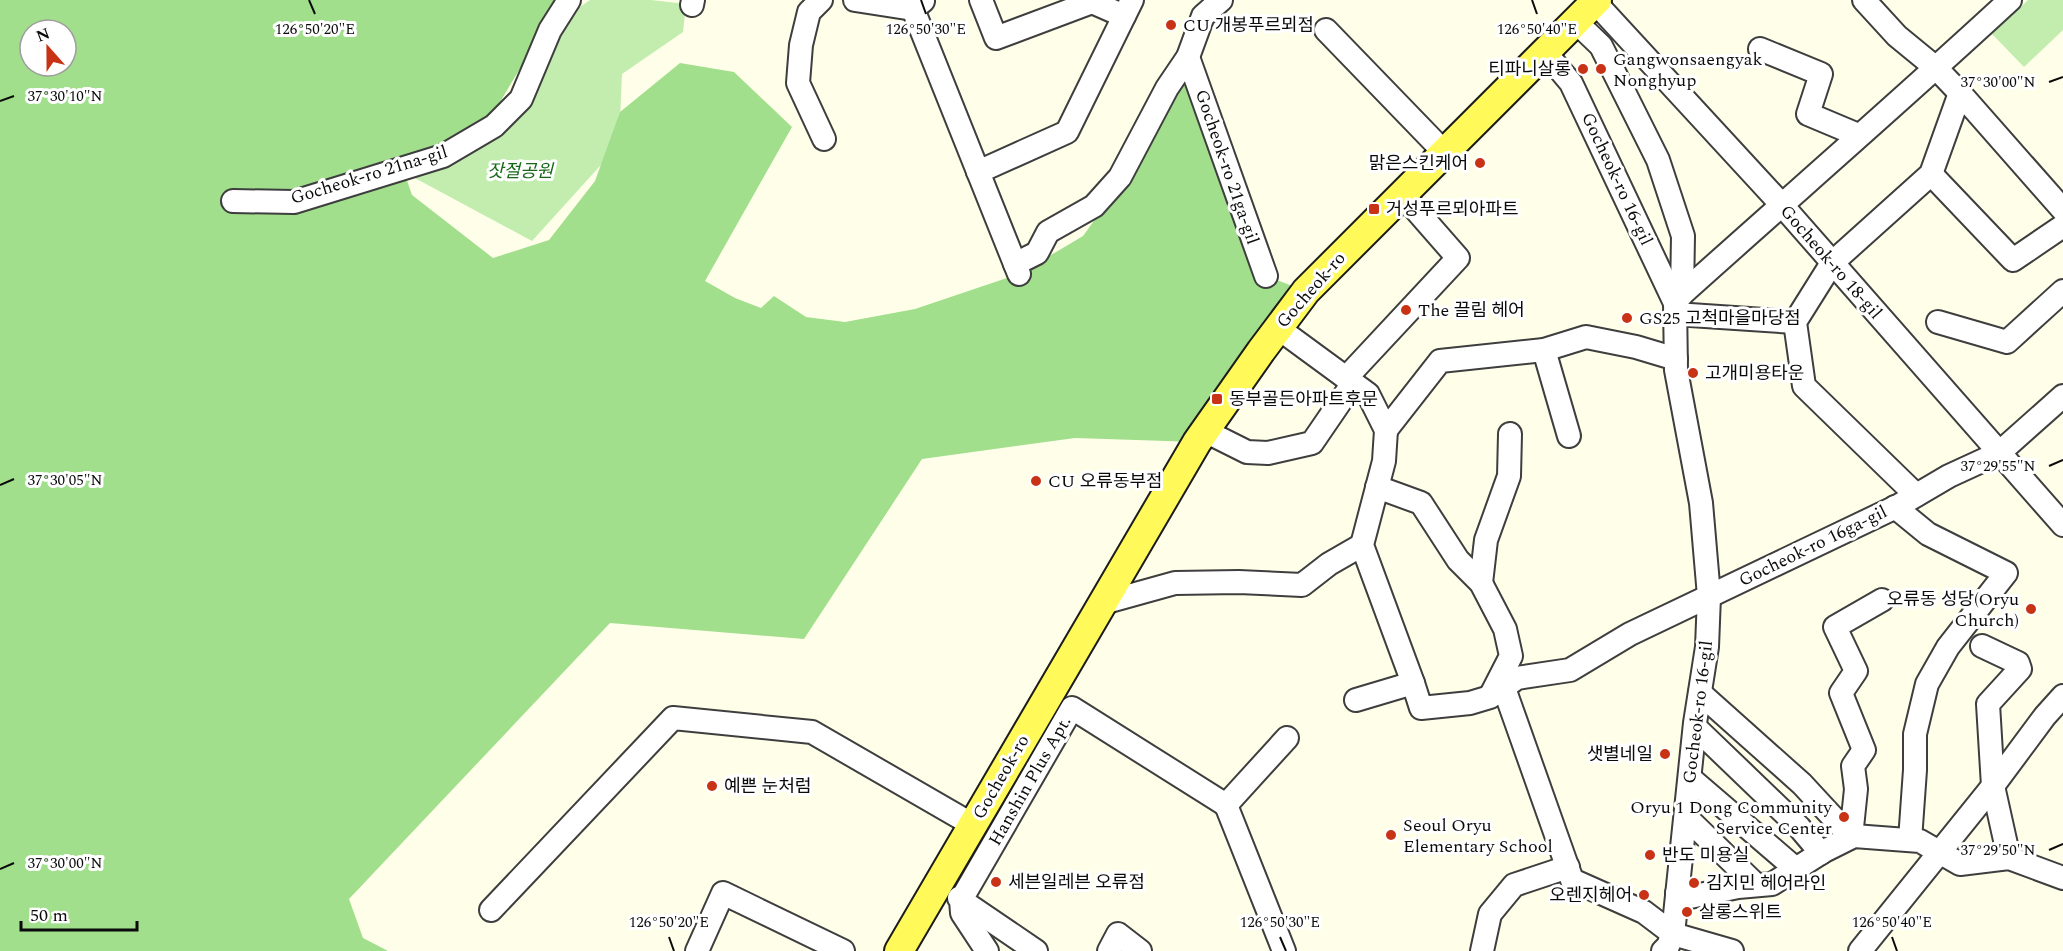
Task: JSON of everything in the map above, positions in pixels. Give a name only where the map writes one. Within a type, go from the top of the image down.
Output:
[{"type":"main road","name":"Gocheok-ro","points":[[899,951],[1205,431],[1278,328],[1306,291],[1590,6]]},
{"type":"street","name":"Gocheok-ro 21na-gil","points":[[233,201],[294,202],[443,156],[494,126],[521,99],[550,30],[569,0]]},
{"type":"street","points":[[821,0],[809,12],[801,45],[798,83],[824,139]]},
{"type":"street","points":[[855,0],[918,5]]},
{"type":"street","points":[[978,172],[1067,132],[1128,8],[1092,2],[996,38],[981,0]]},
{"type":"street","name":"Gocheok-ro 21ga-gil","points":[[918,5],[978,172],[1017,269],[1037,253],[1048,232],[1094,206],[1120,177],[1167,88],[1188,57],[1199,8],[1221,0]]},
{"type":"street","points":[[1864,0],[1897,36],[1936,68],[1960,93],[2063,210]]},
{"type":"street","points":[[1678,303],[1781,204],[2010,0]]},
{"type":"street","points":[[1590,6],[1601,46],[1658,160],[1683,237],[1678,303]]},
{"type":"street","name":"Gocheok-ro 18-gil","points":[[1590,6],[1781,204],[2063,525]]},
{"type":"street","points":[[1326,30],[1444,152]]},
{"type":"street","points":[[1760,49],[1821,74],[1808,114],[1858,135]]},
{"type":"street","name":"Gocheok-ro 16-gil","points":[[1545,52],[1571,83],[1678,303],[1676,370],[1701,503],[1709,596],[1707,647],[1695,727],[1669,946]]},
{"type":"street","name":"Gocheok-ro 21ga-gil","points":[[1188,57],[1266,276]]},
{"type":"street","points":[[1916,495],[1804,386],[1795,322],[1832,262],[1931,174],[1960,93]]},
{"type":"street","points":[[1931,174],[2013,260],[2063,226]]},
{"type":"street","points":[[1205,431],[1247,452],[1268,453],[1312,443],[1350,381],[1458,258],[1402,194]]},
{"type":"street","points":[[1938,322],[2007,342],[2063,291]]},
{"type":"street","points":[[1678,303],[1795,322]]},
{"type":"street","points":[[1278,328],[1368,394],[1386,430],[1384,461],[1362,545],[1421,708],[1470,703],[1497,692],[1517,678],[1569,670],[1630,634],[1709,596]]},
{"type":"street","points":[[1386,430],[1440,361],[1544,350],[1586,337],[1636,347],[1676,359]]},
{"type":"street","points":[[1544,350],[1569,436]]},
{"type":"street","name":"Gocheok-ro 16ga-gil","points":[[1709,596],[1895,507],[1949,476],[1999,453],[2063,396]]},
{"type":"street","points":[[1481,583],[1486,540],[1509,476],[1510,434]]},
{"type":"street","points":[[1377,487],[1421,503],[1458,560],[1481,583],[1504,629],[1511,656],[1497,692],[1572,880],[1644,912],[1669,946],[1732,951]]},
{"type":"street","points":[[1895,507],[1928,534],[2006,573],[1948,647],[1927,684],[1915,734],[1910,840]]},
{"type":"street","points":[[1102,603],[1175,583],[1239,582],[1302,585],[1329,564],[1362,545]]},
{"type":"street","points":[[1851,837],[1856,789],[1853,766],[1864,750],[1841,693],[1856,670],[1835,627],[1882,600]]},
{"type":"street","points":[[1982,646],[2018,663],[2020,669],[1988,704],[1993,786],[2009,858]]},
{"type":"street","points":[[1356,700],[1413,683]]},
{"type":"street","points":[[1700,693],[1802,784],[1851,837]]},
{"type":"street","points":[[1860,951],[2063,696]]},
{"type":"street","name":"Hanshin Plus Apt.","points":[[961,900],[1072,708],[1226,805]]},
{"type":"street","points":[[491,910],[673,718],[812,732],[973,825]]},
{"type":"street","points":[[1695,727],[1799,827],[1821,853]]},
{"type":"street","points":[[1284,951],[1226,805],[1287,738]]},
{"type":"street","points":[[1690,778],[1796,869]]},
{"type":"street","points":[[1686,817],[1756,885]]},
{"type":"street","points":[[1677,893],[1690,897],[1772,884],[1821,853],[1854,836],[1920,841],[1960,864],[2009,858],[2063,878]]},
{"type":"street","points":[[1482,951],[1490,914],[1514,885],[1568,867]]},
{"type":"street","points":[[936,885],[1036,951]]},
{"type":"street","points":[[697,951],[723,893],[843,951]]},
{"type":"street","points":[[961,900],[962,913],[987,951]]},
{"type":"street","points":[[1109,951],[1118,934],[1140,951]]},
{"type":"green space","points":[[0,0],[558,0],[555,10],[491,117],[403,169],[412,195],[493,258],[549,240],[595,181],[620,112],[680,63],[734,72],[792,127],[705,281],[735,298],[761,308],[774,296],[806,317],[845,322],[915,309],[1019,274],[1083,236],[1137,161],[1188,57],[1266,276],[1306,291],[1197,442],[1075,438],[922,459],[804,639],[610,623],[349,899],[363,938],[388,951],[0,951]]},
{"type":"green space","name":"잣절공원","points":[[590,0],[651,0],[686,4],[683,32],[622,74],[619,145],[532,241],[400,170],[538,85],[554,25]]},
{"type":"green space","points":[[2028,0],[2063,0],[2063,30],[2024,67],[1992,34]]},
{"type":"place","name":"CU 개봉푸르뫼점","points":[[1171,25]]},
{"type":"place","name":"티파니살롱","points":[[1583,69]]},
{"type":"place","name":"Gangwonsaengyak Nonghyup","points":[[1601,69]]},
{"type":"place","name":"맑은스킨케어","points":[[1480,163]]},
{"type":"place","name":"거성푸르뫼아파트","points":[[1374,209]]},
{"type":"place","name":"The 끌림 헤어","points":[[1406,310]]},
{"type":"place","name":"GS25 고척마을마당점","points":[[1627,318]]},
{"type":"place","name":"고개미용타운","points":[[1693,373]]},
{"type":"place","name":"동부골든아파트후문","points":[[1217,399]]},
{"type":"place","name":"CU 오류동부점","points":[[1036,481]]},
{"type":"place","name":"오류동 성당(Oryu Church)","points":[[2031,609]]},
{"type":"place","name":"샛별네일","points":[[1665,754]]},
{"type":"place","name":"예쁜 눈처럼","points":[[712,786]]},
{"type":"place","name":"Oryu 1 Dong Community Service Center","points":[[1844,817]]},
{"type":"place","name":"Seoul Oryu Elementary School","points":[[1391,835]]},
{"type":"place","name":"반도 미용실","points":[[1650,855]]},
{"type":"place","name":"세븐일레븐 오류점","points":[[996,882]]},
{"type":"place","name":"김지민 헤어라인","points":[[1694,883]]},
{"type":"place","name":"오렌지헤어","points":[[1644,895]]},
{"type":"place","name":"살롱스위트","points":[[1687,912]]}]
